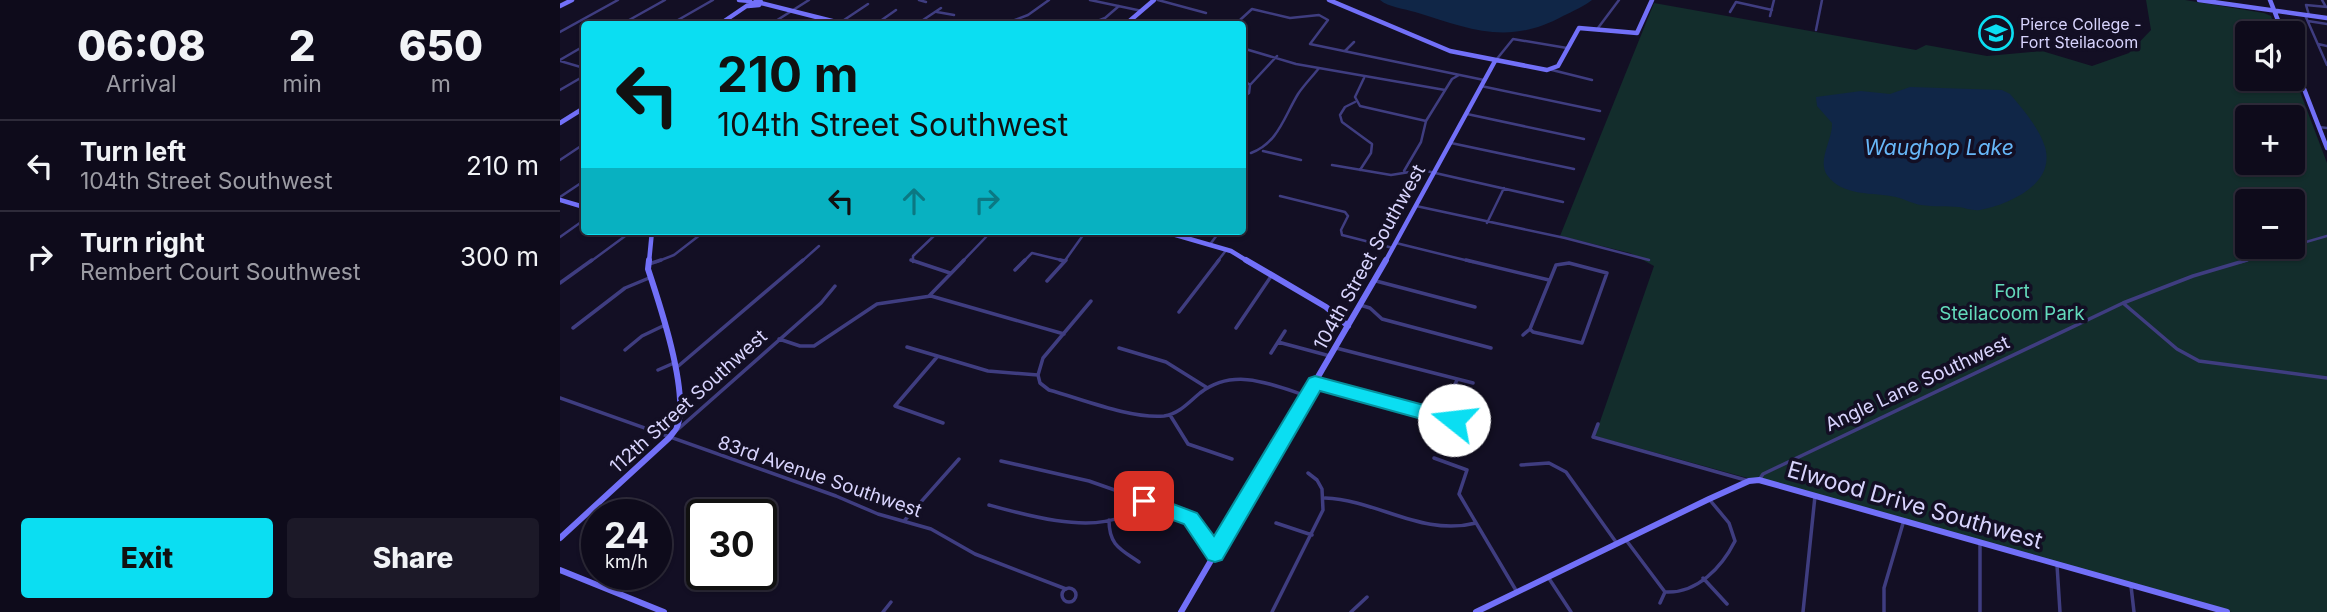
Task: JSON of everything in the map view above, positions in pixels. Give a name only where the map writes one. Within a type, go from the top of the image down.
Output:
[{"type":"street","points":[[560,6],[572,0]]},
{"type":"street","points":[[560,32],[618,0]]},
{"type":"street","points":[[627,21],[665,0]]},
{"type":"street","points":[[676,21],[713,0]]},
{"type":"street","points":[[740,0],[829,21]]},
{"type":"street","points":[[776,21],[809,0]]},
{"type":"street","points":[[919,0],[926,2]]},
{"type":"street","points":[[1012,21],[1028,15],[1049,0]]},
{"type":"street","points":[[1090,0],[1142,11]]},
{"type":"street","points":[[1130,21],[1156,0],[1206,13]]},
{"type":"street","points":[[1328,0],[1450,51],[1552,69],[1592,80]]},
{"type":"street","points":[[1598,28],[1619,0]]},
{"type":"street","points":[[1552,69],[1558,66],[1579,28],[1636,33],[1652,0]]},
{"type":"street","points":[[1770,16],[1774,0]]},
{"type":"street","points":[[1816,30],[1822,0]]},
{"type":"street","points":[[2200,0],[2327,18]]},
{"type":"street","points":[[2270,0],[2278,21]]},
{"type":"street","points":[[2322,0],[2326,7]]},
{"type":"street","points":[[1730,12],[1735,2],[1772,10]]},
{"type":"street","points":[[727,21],[756,3]]},
{"type":"street","points":[[845,21],[868,4]]},
{"type":"street","points":[[2326,7],[2306,5],[2308,21],[2327,65]]},
{"type":"street","points":[[1098,21],[1119,6]]},
{"type":"street","points":[[922,21],[941,8]]},
{"type":"street","points":[[880,21],[897,10]]},
{"type":"street","points":[[1240,20],[1250,10],[1300,18],[1311,14],[1328,19],[1309,43],[1484,80]]},
{"type":"street","points":[[937,12],[954,15]]},
{"type":"street","points":[[2308,21],[2327,24]]},
{"type":"street","points":[[1495,61],[1511,39],[1567,48]]},
{"type":"street","points":[[1345,51],[1354,42]]},
{"type":"street","points":[[2318,44],[2327,46]]},
{"type":"street","points":[[560,61],[581,48]]},
{"type":"street","points":[[1246,49],[1319,68],[1445,90]]},
{"type":"street","points":[[1246,96],[1250,85],[1277,57]]},
{"type":"street","points":[[560,61],[581,67]]},
{"type":"street","name":"104th Street Southwest","points":[[1181,612],[1395,245],[1495,61]]},
{"type":"street","points":[[1262,150],[1288,118],[1298,96],[1319,68]]},
{"type":"street","points":[[1403,173],[1421,142],[1426,121],[1445,90],[1459,75]]},
{"type":"street","points":[[1356,102],[1356,95],[1364,77]]},
{"type":"street","points":[[560,90],[581,78]]},
{"type":"street","points":[[1246,82],[1250,85]]},
{"type":"street","points":[[1481,86],[1600,111]]},
{"type":"street","points":[[2305,91],[2327,148]]},
{"type":"street","points":[[1356,102],[1366,108],[1426,121]]},
{"type":"street","points":[[1356,102],[1345,107],[1340,115],[1342,122],[1372,144],[1371,153],[1360,170]]},
{"type":"street","points":[[560,124],[581,111]]},
{"type":"street","points":[[1466,114],[1584,139]]},
{"type":"street","points":[[2319,127],[2327,128]]},
{"type":"street","points":[[1451,143],[1574,169]]},
{"type":"street","points":[[560,160],[581,146]]},
{"type":"street","points":[[1251,153],[1262,150],[1301,160]]},
{"type":"street","points":[[1332,165],[1389,175],[1418,170],[1563,202]]},
{"type":"street","points":[[560,199],[581,183]]},
{"type":"street","points":[[1487,223],[1504,188]]},
{"type":"street","points":[[1280,196],[1345,212],[1348,216],[1341,230],[1342,235],[1549,280]]},
{"type":"street","points":[[560,199],[581,206]]},
{"type":"street","points":[[1416,206],[1565,238],[1649,260]]},
{"type":"street","points":[[560,237],[581,222]]},
{"type":"street","points":[[560,284],[627,235]]},
{"type":"street","points":[[652,235],[650,278],[666,325],[680,414],[675,432]]},
{"type":"street","points":[[649,264],[674,255],[700,235]]},
{"type":"street","points":[[935,235],[911,260],[950,273]]},
{"type":"street","points":[[1047,281],[1083,235]]},
{"type":"street","points":[[1178,235],[1227,249],[1326,307],[1348,326]]},
{"type":"street","points":[[1211,243],[1217,235]]},
{"type":"street","name":"Angle Lane Southwest","points":[[2305,242],[2327,236]]},
{"type":"street","points":[[929,296],[986,237]]},
{"type":"street","points":[[658,370],[673,365],[819,246]]},
{"type":"street","points":[[1179,312],[1227,249]]},
{"type":"street","points":[[1015,270],[1033,253],[1065,261]]},
{"type":"street","name":"Angle Lane Southwest","points":[[1759,480],[1763,474],[2123,303],[2193,276],[2248,259]]},
{"type":"street","points":[[1523,335],[1530,329],[1554,267],[1562,262],[1606,272],[1608,275],[1582,343],[1532,332],[1530,329]]},
{"type":"street","points":[[1236,328],[1272,275]]},
{"type":"street","points":[[573,328],[625,288],[650,278]]},
{"type":"street","points":[[1374,281],[1475,307]]},
{"type":"street","name":"112th Street Southwest","points":[[560,538],[821,303],[835,286]]},
{"type":"street","points":[[779,339],[800,346],[814,346],[875,305],[929,296],[1064,334]]},
{"type":"street","points":[[1091,301],[1041,362],[1038,375],[1046,388],[1150,416],[1170,415],[1206,387],[1234,376],[1308,396]]},
{"type":"street","points":[[2123,303],[2178,349],[2199,361],[2327,378]]},
{"type":"street","points":[[1360,305],[1382,319],[1491,348]]},
{"type":"street","points":[[625,350],[642,337],[666,325]]},
{"type":"street","points":[[1271,353],[1285,331]]},
{"type":"street","points":[[1278,342],[1331,356]]},
{"type":"street","points":[[907,347],[988,371],[1038,375]]},
{"type":"street","points":[[1119,348],[1163,361],[1206,387]]},
{"type":"street","points":[[1336,348],[1473,383]]},
{"type":"street","points":[[938,356],[895,404],[897,408],[943,423]]},
{"type":"street","points":[[1440,416],[1457,380]]},
{"type":"street","points":[[1315,383],[1454,420]]},
{"type":"street","name":"83rd Avenue Southwest","points":[[560,398],[931,529],[986,559],[1066,589]]},
{"type":"street","points":[[1170,415],[1188,444],[1232,459]]},
{"type":"street","name":"Elwood Drive Southwest","points":[[1598,424],[1593,437],[1749,481],[1759,480],[1815,495],[2227,612]]},
{"type":"street","points":[[904,521],[927,499],[959,458]]},
{"type":"street","points":[[1434,458],[1466,469],[1459,494],[1517,592]]},
{"type":"street","points":[[1001,461],[1089,481],[1191,519],[1215,553]]},
{"type":"street","points":[[1521,465],[1549,463],[1566,472],[1618,544]]},
{"type":"street","points":[[1272,612],[1322,516],[1325,498],[1317,479],[1308,473]]},
{"type":"street","points":[[1480,611],[1749,481]]},
{"type":"street","points":[[1803,612],[1815,495]]},
{"type":"street","points":[[1325,498],[1345,499],[1397,516],[1453,529],[1476,523]]},
{"type":"street","points":[[1626,540],[1665,592],[1671,593],[1703,578],[1717,569],[1735,541],[1729,523],[1709,499]]},
{"type":"street","points":[[989,505],[1042,518],[1109,520],[1123,516],[1144,501]]},
{"type":"street","points":[[1109,520],[1108,537],[1139,562]]},
{"type":"street","points":[[1884,612],[1883,594],[1888,570],[1901,542],[1904,520]]},
{"type":"street","points":[[1276,523],[1312,535]]},
{"type":"street","points":[[1980,542],[1980,612]]},
{"type":"street","points":[[2056,563],[2060,612]]},
{"type":"street","points":[[560,570],[581,578]]},
{"type":"street","points":[[1548,577],[1571,612]]},
{"type":"street","points":[[1703,578],[1727,604]]},
{"type":"street","points":[[2131,584],[2134,612]]},
{"type":"street","points":[[612,590],[664,612]]},
{"type":"street","points":[[1660,603],[1665,592]]},
{"type":"street","points":[[1351,612],[1367,597]]},
{"type":"street","points":[[883,612],[891,601]]},
{"type":"green space","name":"Fort Steilacoom Park","points":[[2146,0],[2185,0],[2271,16],[2273,21],[2235,21],[2235,91],[2300,91],[2327,163],[2327,612],[2232,612],[1595,436],[1654,266],[1630,253],[1560,236],[1654,3],[1916,50],[1926,45],[1987,56],[2042,51],[2092,66],[2129,53],[2151,30]]},
{"type":"water","points":[[1380,0],[1592,0],[1543,25],[1524,30],[1489,32],[1392,6]]},
{"type":"water","name":"Waughop Lake","points":[[1910,87],[2002,90],[2010,94],[2043,140],[2046,160],[2043,172],[2027,191],[2015,198],[1977,210],[1918,204],[1896,197],[1850,190],[1833,182],[1824,169],[1824,156],[1832,123],[1817,106],[1816,97],[1861,91],[1890,94]]},
{"type":"place","name":"Pierce College - Fort Steilacoom","points":[[1996,33]]},
{"type":"route","points":[[1144,501],[1191,519],[1215,553],[1315,383],[1454,420]]}]
